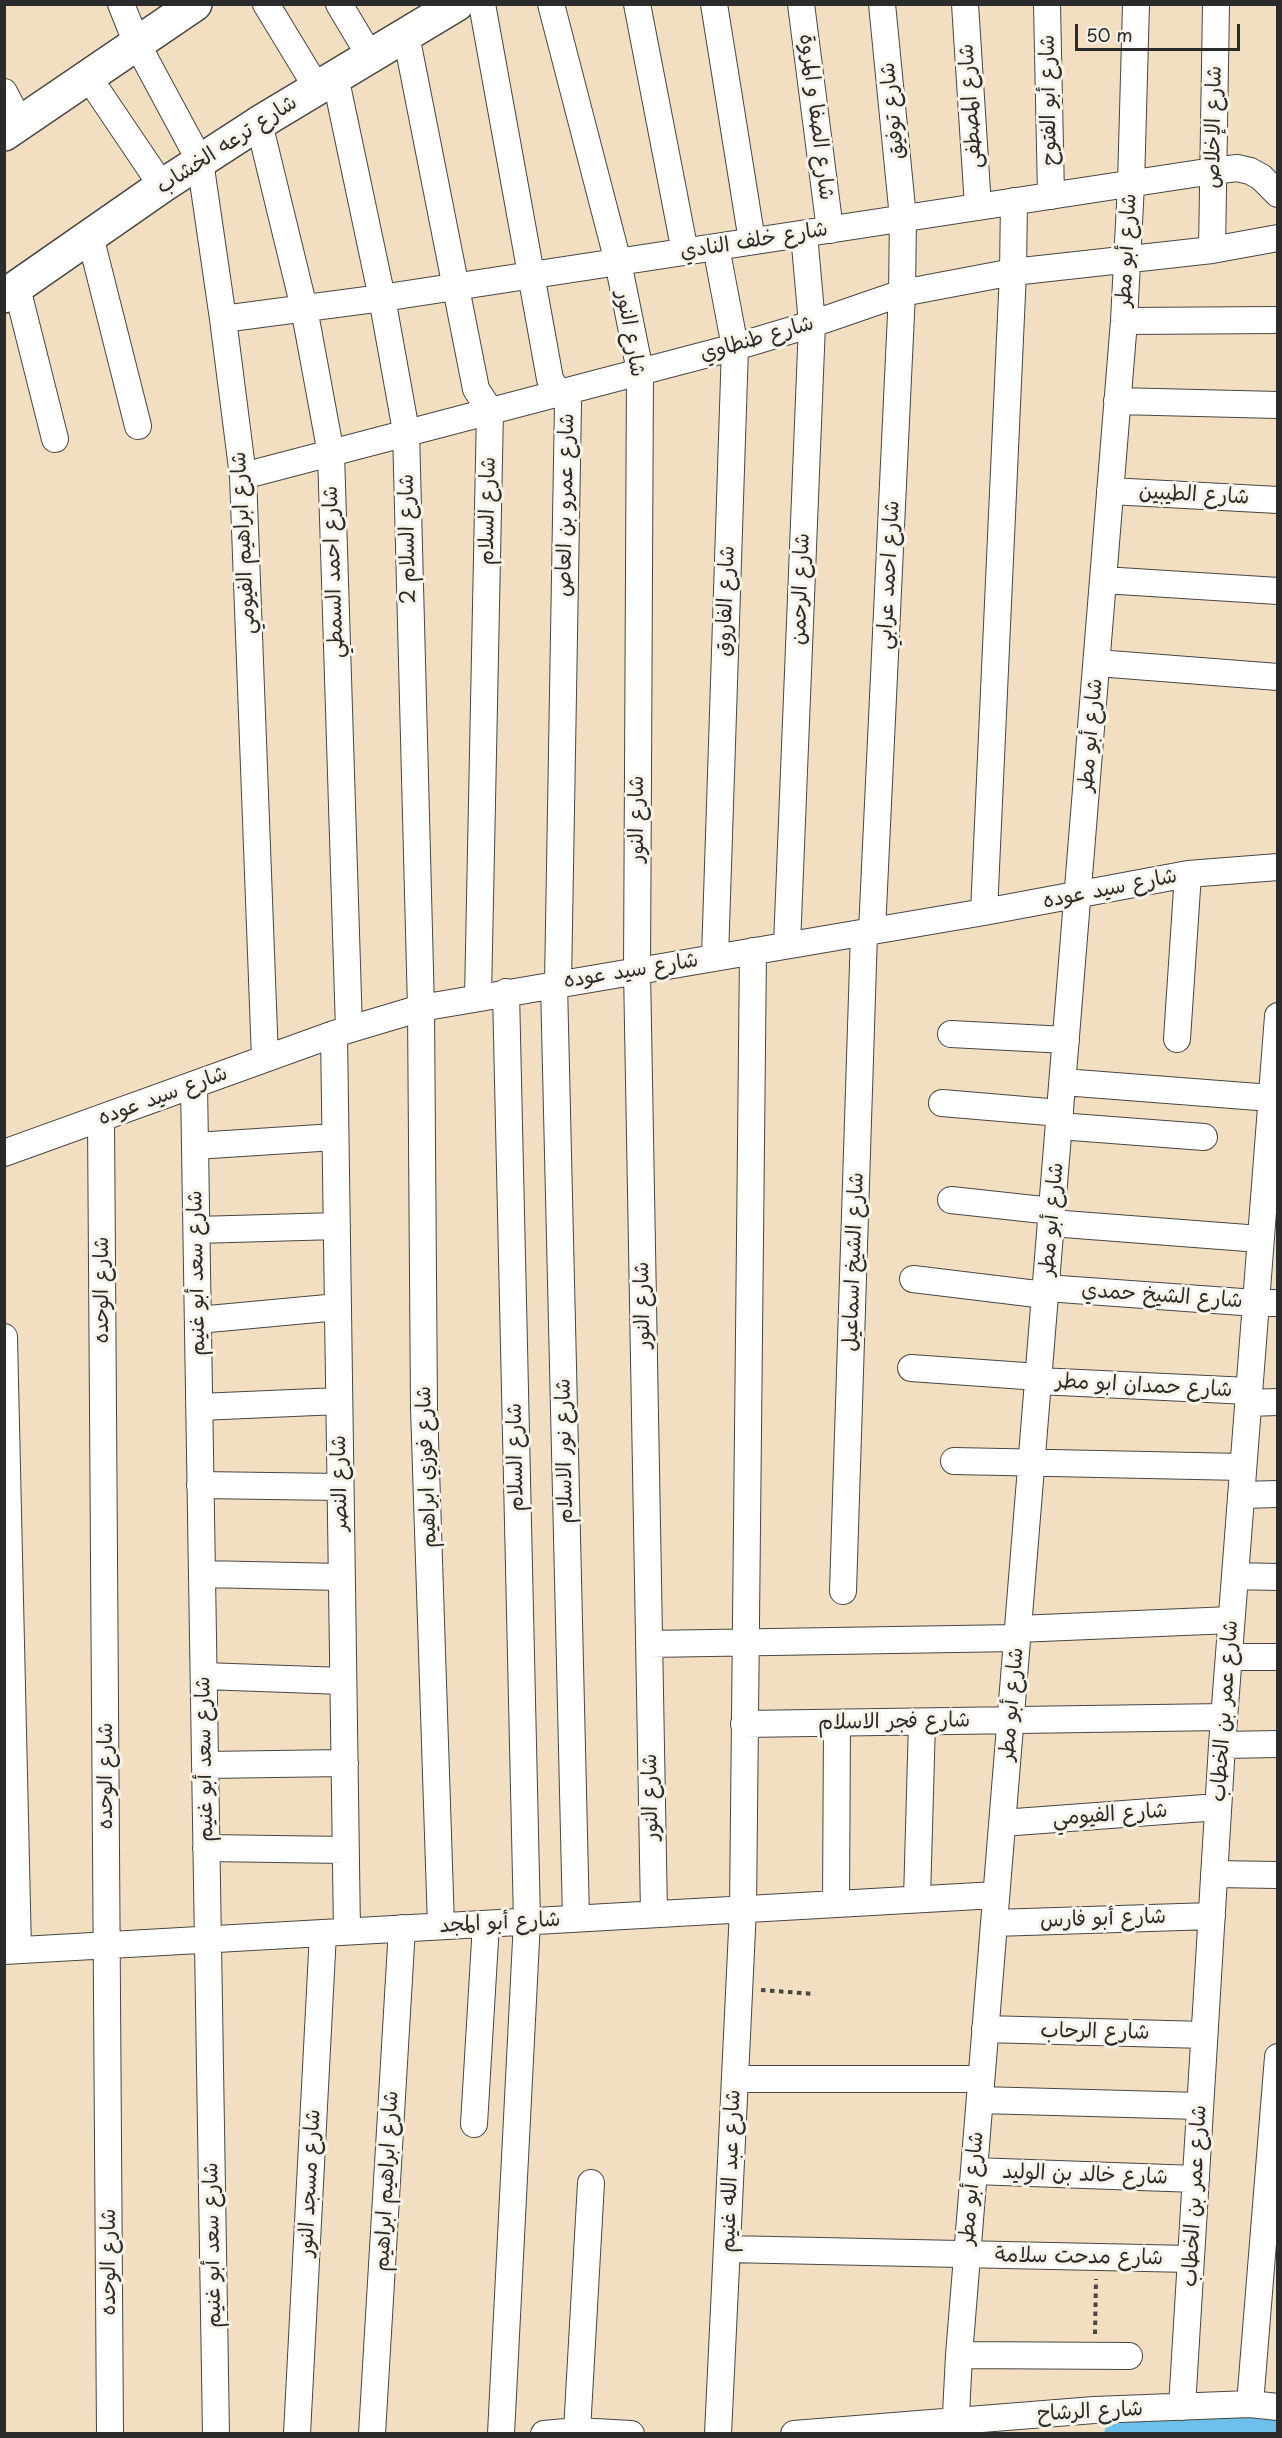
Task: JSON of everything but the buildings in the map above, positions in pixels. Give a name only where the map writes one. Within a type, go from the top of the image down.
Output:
[{"type":"street","name":"شارع ابراهيم الفيومي","points":[[121,4],[137,44],[200,161],[223,320],[243,476],[265,1059]]},
{"type":"street","name":"شارع السلام 2","points":[[266,4],[326,82],[382,298],[406,431],[421,1008]]},
{"type":"street","points":[[339,4],[370,56]]},
{"type":"street","name":"شارع ترعه الخشاب","points":[[11,292],[200,161],[457,4]]},
{"type":"street","name":"شارع عمرو بن العاص","points":[[482,4],[550,379],[568,403],[556,983]]},
{"type":"street","name":"شارع النور","points":[[550,4],[618,262],[640,371],[636,970],[654,1914]]},
{"type":"street","points":[[637,4],[685,252]]},
{"type":"street","points":[[714,4],[752,241]]},
{"type":"street","name":"شارع الصفا و المروة","points":[[801,4],[830,230]]},
{"type":"street","name":"شارع توفيق","points":[[882,4],[903,218]]},
{"type":"street","name":"شارع المصطفى","points":[[965,4],[978,207]]},
{"type":"street","name":"شارع أبو الفتوح","points":[[1047,4],[1050,196]]},
{"type":"street","name":"شارع أبو مطر","points":[[954,2429],[1124,321],[1131,184],[1136,4]]},
{"type":"street","name":"شارع الإخلاص","points":[[1212,250],[1216,4]]},
{"type":"street","points":[[4,92],[12,129],[137,44],[180,9]]},
{"type":"street","name":"شارع السلام","points":[[405,35],[476,389],[489,411],[478,997]]},
{"type":"street","points":[[89,78],[162,186]]},
{"type":"street","name":"شارع احمد السمطي","points":[[259,123],[304,308],[331,454],[341,1032]]},
{"type":"street","name":"شارع خلف النادي","points":[[223,320],[456,287],[1237,168],[1261,177],[1278,194]]},
{"type":"street","points":[[984,912],[1013,272],[1014,201]]},
{"type":"street","name":"شارع احمد عرابي","points":[[868,932],[902,293],[903,218]]},
{"type":"street","name":"شارع الرحمن","points":[[787,945],[812,324],[804,234]]},
{"type":"street","points":[[90,236],[138,426]]},
{"type":"street","name":"شارع طنطاوي","points":[[243,476],[331,454],[406,431],[735,347],[812,324],[902,293],[1013,272],[1212,250],[1278,238]]},
{"type":"street","name":"شارع الفاروق","points":[[715,957],[735,347],[716,247]]},
{"type":"street","points":[[11,292],[55,439]]},
{"type":"street","points":[[1124,321],[1278,320]]},
{"type":"street","points":[[1117,401],[1278,405]]},
{"type":"street","name":"شارع الطيبين","points":[[1110,491],[1278,500]]},
{"type":"street","points":[[1103,580],[1278,591]]},
{"type":"street","points":[[1096,663],[1278,677]]},
{"type":"street","name":"شارع سيد عوده","points":[[4,1153],[341,1032],[421,1008],[556,983],[1078,896],[1188,874],[1278,867]]},
{"type":"street","points":[[1177,1039],[1188,874]]},
{"type":"street","name":"شارع الشيخ اسماعيل","points":[[843,1591],[868,932]]},
{"type":"street","name":"شارع عبد الله غنيم","points":[[718,2433],[742,1909],[753,951]]},
{"type":"street","name":"شارع نور الاسلام","points":[[556,983],[576,1918]]},
{"type":"street","name":"شارع السلام","points":[[501,2433],[527,1921],[506,992]]},
{"type":"street","name":"شارع فوزي ابراهيم","points":[[421,1008],[424,1408],[441,1926]]},
{"type":"street","name":"شارع عمر بن الخطاب","points":[[1182,2407],[1228,1657],[1249,1397],[1267,1303],[1260,1239],[1270,1199],[1271,1098],[1278,1016]]},
{"type":"street","name":"شارع النصر","points":[[335,1932],[346,1850],[335,1137],[341,1032]]},
{"type":"street","points":[[951,1034],[1066,1040]]},
{"type":"street","points":[[1063,1082],[1271,1098]]},
{"type":"street","name":"شارع سعد أبو غنيم","points":[[194,1085],[216,2433]]},
{"type":"street","points":[[942,1103],[1059,1120],[1204,1137]]},
{"type":"street","name":"شارع الوحده","points":[[101,1118],[110,2433]]},
{"type":"street","points":[[195,1146],[335,1137]]},
{"type":"street","points":[[951,1200],[1052,1217],[1260,1239]]},
{"type":"street","points":[[196,1230],[337,1226]]},
{"type":"street","name":"شارع الشيخ حمدي","points":[[913,1279],[1046,1291],[1267,1303]]},
{"type":"street","points":[[198,1320],[338,1307]]},
{"type":"street","points":[[4,1337],[11,1950]]},
{"type":"street","name":"شارع حمدان ابو مطر","points":[[911,1368],[1249,1397],[1278,1402]]},
{"type":"street","points":[[199,1407],[339,1401]]},
{"type":"street","points":[[954,1461],[1243,1467]]},
{"type":"street","points":[[200,1485],[340,1487]]},
{"type":"street","points":[[1241,1495],[1278,1494]]},
{"type":"street","points":[[202,1574],[342,1577]]},
{"type":"street","points":[[1235,1576],[1278,1576]]},
{"type":"street","points":[[649,1644],[1018,1634],[1231,1620]]},
{"type":"street","points":[[1228,1657],[1278,1657]]},
{"type":"street","points":[[204,1676],[343,1681]]},
{"type":"street","name":"شارع فجر الاسلام","points":[[744,1724],[1224,1717]]},
{"type":"street","points":[[917,1899],[922,1722]]},
{"type":"street","points":[[836,1904],[837,1723]]},
{"type":"street","points":[[1222,1745],[1278,1744]]},
{"type":"street","points":[[205,1766],[345,1763]]},
{"type":"street","name":"شارع الفيومي","points":[[1002,1823],[1218,1806]]},
{"type":"street","points":[[206,1848],[346,1850]]},
{"type":"street","points":[[1214,1874],[1278,1875]]},
{"type":"street","name":"شارع أبو المجد","points":[[11,1950],[996,1895]]},
{"type":"street","name":"شارع أبو فارس","points":[[994,1923],[1212,1916]]},
{"type":"street","points":[[474,2124],[486,1924]]},
{"type":"street","name":"شارع ابراهيم ابراهيم","points":[[372,2433],[402,1928]]},
{"type":"street","name":"شارع مسجد النور","points":[[297,2433],[335,1932]]},
{"type":"street","name":"شارع الرحاب","points":[[985,2029],[1204,2035]]},
{"type":"street","points":[[1250,2404],[1278,2057]]},
{"type":"street","points":[[735,2079],[980,2089],[1200,2106]]},
{"type":"street","name":"شارع خالد بن الوليد","points":[[974,2171],[1196,2179]]},
{"type":"street","points":[[577,2431],[591,2182]]},
{"type":"street","name":"شارع مدحت سلامة","points":[[728,2249],[1191,2259]]},
{"type":"street","points":[[959,2355],[1129,2356]]},
{"type":"street","name":"شارع الرشاح","points":[[795,2433],[954,2429],[1094,2410],[1250,2404],[1278,2407]]},
{"type":"street","points":[[544,2433],[577,2431],[631,2433]]},
{"type":"path","points":[[739,1988],[814,1994]]},
{"type":"waterway","points":[[1115,2434],[1278,2425]]}]
